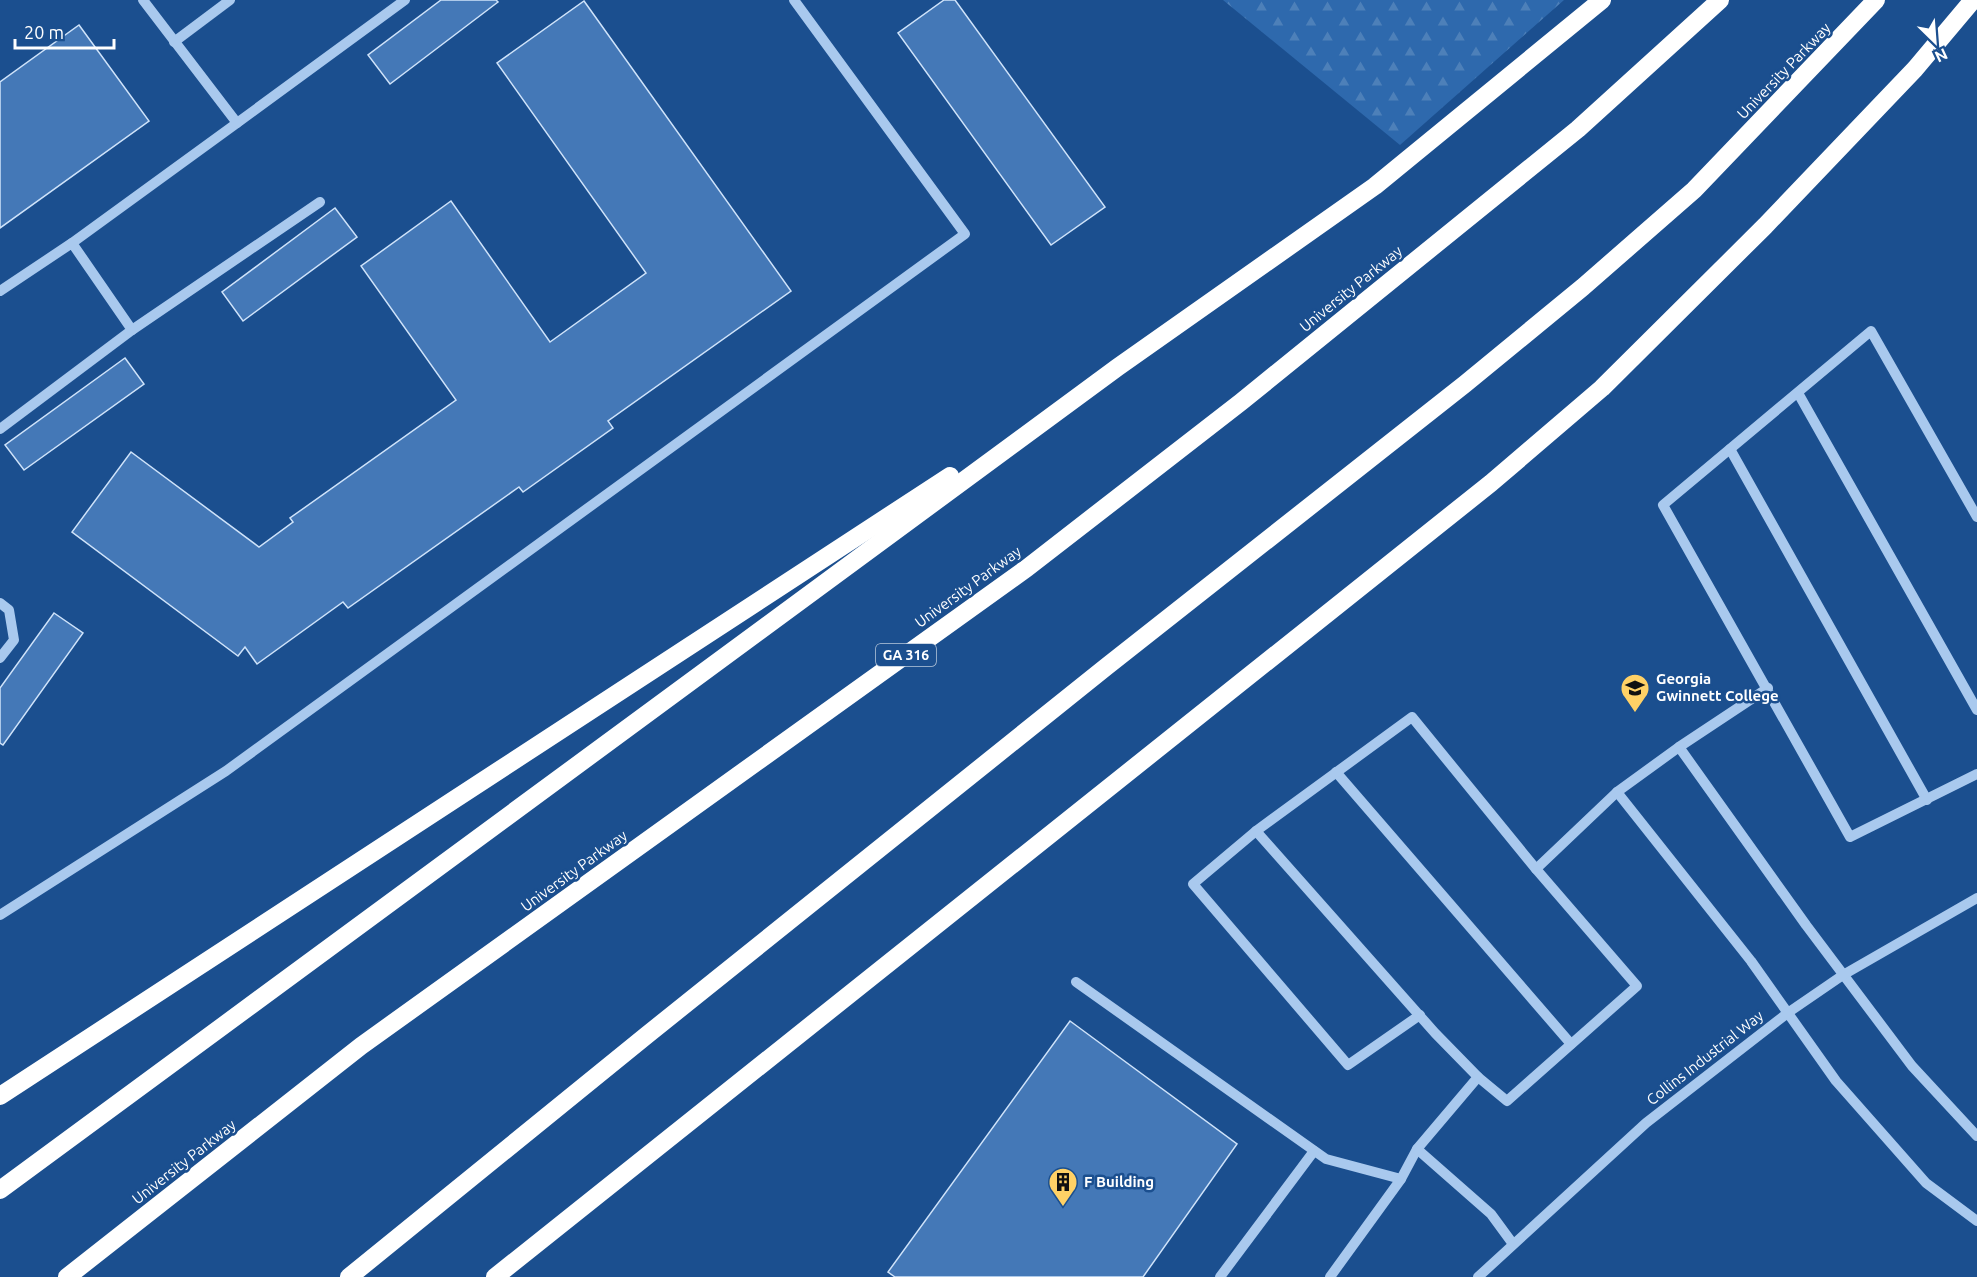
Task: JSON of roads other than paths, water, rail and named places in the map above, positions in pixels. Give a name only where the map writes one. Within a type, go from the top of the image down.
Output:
[{"type":"highway","points":[[0,1190],[1118,367],[1375,186],[1602,0]]},
{"type":"highway","name":"University Parkway","points":[[67,1277],[361,1046],[1027,568],[1241,402],[1578,129],[1720,0]]},
{"type":"highway","points":[[495,1277],[1491,483],[1602,387],[1765,226],[1915,69],[1972,0]]},
{"type":"highway","name":"University Parkway","points":[[349,1277],[1116,660],[1466,384],[1583,287],[1695,190],[1870,6]]},
{"type":"highway","points":[[0,1096],[1118,367]]},
{"type":"street","points":[[142,0],[237,123]]},
{"type":"street","points":[[174,42],[230,0]]},
{"type":"street","points":[[0,291],[72,243],[405,0]]},
{"type":"street","points":[[0,915],[226,771],[965,234],[794,0]]},
{"type":"street","points":[[0,429],[132,330],[320,202]]},
{"type":"street","points":[[72,243],[132,330]]},
{"type":"street","points":[[1977,517],[1871,331],[1663,505],[1850,837],[1977,774]]},
{"type":"street","points":[[1797,393],[1977,710]]},
{"type":"street","points":[[1730,449],[1927,800]]},
{"type":"street","points":[[0,603],[9,610],[14,640],[0,658]]},
{"type":"street","points":[[1536,869],[1617,792],[1679,747],[1768,688]]},
{"type":"street","points":[[1256,831],[1420,1015],[1478,1077],[1506,1101],[1638,986],[1536,869],[1412,717],[1256,831],[1193,884],[1348,1065],[1420,1015]]},
{"type":"street","points":[[1679,747],[1843,975],[1912,1066],[1977,1136]]},
{"type":"street","points":[[1336,772],[1571,1044]]},
{"type":"street","points":[[1617,792],[1789,1012],[1836,1081],[1926,1183],[1977,1221]]},
{"type":"street","name":"Collins Industrial Way","points":[[1478,1277],[1646,1123],[1789,1012],[1843,975],[1977,898]]},
{"type":"street","points":[[1076,982],[1326,1159],[1401,1179]]},
{"type":"street","points":[[1330,1277],[1401,1179],[1417,1149],[1478,1077]]},
{"type":"street","points":[[1417,1149],[1491,1214],[1513,1244]]},
{"type":"street","points":[[1220,1277],[1314,1151]]},
{"type":"place","name":"Georgia Gwinnett College","points":[[1635,714]]},
{"type":"place","name":"F Building","points":[[1063,1208]]}]
